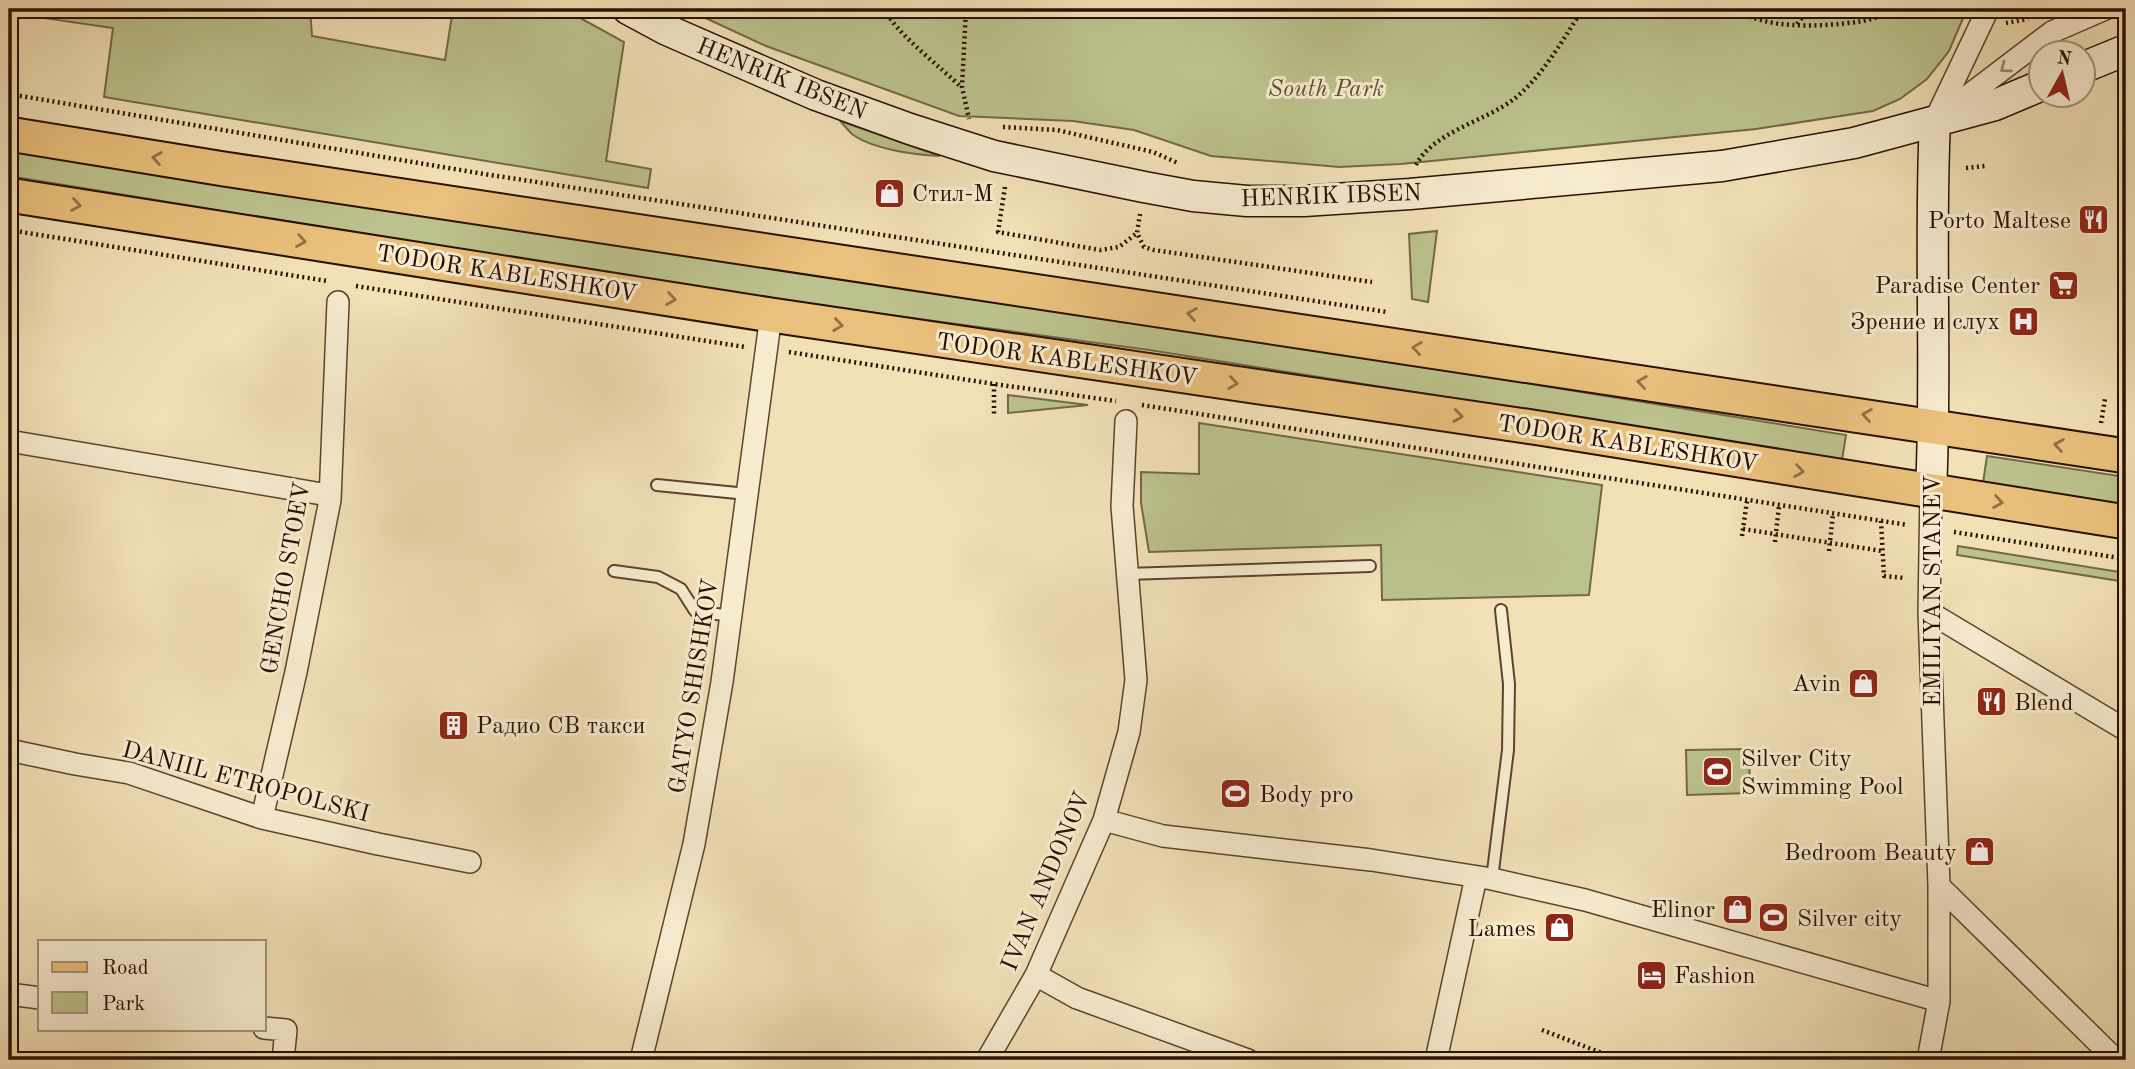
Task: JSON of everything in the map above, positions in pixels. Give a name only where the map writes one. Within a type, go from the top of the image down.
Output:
[{"type":"main road","name":"HENRIK IBSEN","points":[[628,9],[667,30],[816,95],[910,129],[1009,159],[1193,196],[1247,201],[1304,201],[1410,194],[1722,166],[1854,144],[1996,105],[2026,92]]},
{"type":"main road","points":[[2096,62],[2126,50]]},
{"type":"main road","name":"EMILIYAN STANEV","points":[[1931,491],[1934,426],[1932,173],[1935,121]]},
{"type":"main road","points":[[9,134],[224,169],[2126,456]]},
{"type":"main road","name":"TODOR KABLESHKOV","points":[[9,195],[771,315],[1525,426],[2126,522]]},
{"type":"street","name":"HENRIK IBSEN","points":[[1935,121],[2052,32],[2105,9]]},
{"type":"street","points":[[1935,121],[1978,12]]},
{"type":"street","name":"GENCHO STOEV","points":[[262,818],[296,671],[330,500],[339,293]]},
{"type":"street","name":"GATYO SHISHKOV","points":[[641,1060],[694,844],[722,682],[771,315]]},
{"type":"street","name":"IVAN ANDONOV","points":[[986,1060],[1036,975],[1104,820],[1129,732],[1136,680],[1122,506],[1127,412]]},
{"type":"street","points":[[9,441],[322,494],[330,500]]},
{"type":"street","name":"EMILIYAN STANEV","points":[[1928,1060],[1939,1001],[1939,886],[1928,612],[1931,491]]},
{"type":"street","points":[[1928,612],[2126,730]]},
{"type":"street","name":"DANIIL ETROPOLSKI","points":[[9,750],[129,773],[262,818],[470,862]]},
{"type":"street","points":[[1104,820],[1163,836],[1371,860],[1484,878],[1585,900],[1939,1001]]},
{"type":"street","points":[[1436,1060],[1484,878]]},
{"type":"street","points":[[1939,886],[2116,1060]]},
{"type":"street","points":[[1036,975],[1077,998],[1248,1060]]},
{"type":"street","points":[[9,994],[38,998]]},
{"type":"street","points":[[266,1028],[286,1030],[283,1060]]},
{"type":"lane","points":[[657,485],[747,494]]},
{"type":"lane","points":[[1127,574],[1370,566]]},
{"type":"lane","points":[[614,571],[659,577],[681,589],[695,611],[731,616]]},
{"type":"lane","points":[[1484,878],[1508,750],[1509,684],[1502,610]]},
{"type":"path","points":[[886,9],[902,32],[962,87]]},
{"type":"path","points":[[966,9],[962,87],[969,122],[977,124]]},
{"type":"path","points":[[1410,194],[1411,180],[1418,162],[1427,151],[1441,140],[1513,100],[1532,80],[1583,9]]},
{"type":"path","points":[[1723,9],[1780,24],[1823,25],[1862,21],[1905,11],[1930,11],[1952,16],[1978,12]]},
{"type":"path","points":[[1796,24],[1809,9]]},
{"type":"path","points":[[9,94],[484,174],[1390,312]]},
{"type":"path","points":[[997,127],[1057,130],[1153,152],[1185,165]]},
{"type":"path","points":[[1009,159],[998,232],[1100,250],[1119,247],[1137,233],[1144,247],[1154,250],[1372,282]]},
{"type":"path","points":[[1966,168],[1984,166]]},
{"type":"path","points":[[9,230],[339,293]]},
{"type":"path","points":[[353,285],[746,347]]},
{"type":"path","points":[[785,351],[994,384],[1127,412]]},
{"type":"path","points":[[994,384],[994,414]]},
{"type":"path","points":[[1141,405],[1906,525]]},
{"type":"path","points":[[1742,536],[1747,501]]},
{"type":"path","points":[[1775,542],[1779,506]]},
{"type":"path","points":[[1829,551],[1833,514]]},
{"type":"path","points":[[1881,522],[1884,576],[1905,578]]},
{"type":"path","points":[[1743,529],[1882,551]]},
{"type":"path","points":[[1959,533],[2126,559]]},
{"type":"path","points":[[1542,1030],[1620,1060]]},
{"type":"green space","points":[[9,9],[310,9],[312,36],[445,60],[453,9],[564,9],[624,42],[606,161],[651,169],[648,188],[104,97],[113,28],[9,13]]},
{"type":"green space","name":"South Park","points":[[686,9],[1967,9],[1949,51],[1927,79],[1900,99],[1873,111],[1756,129],[1401,164],[1339,167],[1211,156],[1134,130],[1073,121],[959,116],[766,46]]},
{"type":"green space","points":[[840,121],[940,156],[906,153],[871,144],[852,134]]},
{"type":"green space","points":[[9,148],[1176,326],[1846,435],[1842,460],[1149,350],[712,291],[9,176]]},
{"type":"green space","points":[[1437,231],[1428,302],[1412,299],[1409,234]]},
{"type":"green space","points":[[1008,395],[1088,405],[1008,413]]},
{"type":"green space","points":[[1199,423],[1602,485],[1589,595],[1382,600],[1381,545],[1149,552],[1141,503],[1141,472],[1199,474]]},
{"type":"green space","points":[[1987,456],[2126,477],[2126,506],[1983,483]]},
{"type":"green space","points":[[1958,546],[2126,573],[2126,582],[1957,555]]},
{"type":"green space","name":"Silver City Swimming Pool","points":[[1749,749],[1750,793],[1687,795],[1686,750]]},
{"type":"place","name":"Стил-М","points":[[889,193]]},
{"type":"place","name":"Porto Maltese","points":[[2094,220]]},
{"type":"place","name":"Paradise Center","points":[[2063,285]]},
{"type":"place","name":"Зрение и слух","points":[[2023,321]]},
{"type":"place","name":"Avin","points":[[1864,683]]},
{"type":"place","name":"Blend","points":[[1991,702]]},
{"type":"place","name":"Радио СВ такси","points":[[453,725]]},
{"type":"place","name":"Silver City Swimming Pool","points":[[1718,772]]},
{"type":"place","name":"Body pro","points":[[1236,794]]},
{"type":"place","name":"Bedroom Beauty","points":[[1980,852]]},
{"type":"place","name":"Elinor","points":[[1738,909]]},
{"type":"place","name":"Silver city","points":[[1774,918]]},
{"type":"place","name":"Lames","points":[[1559,928]]},
{"type":"place","name":"Fashion","points":[[1651,975]]}]
